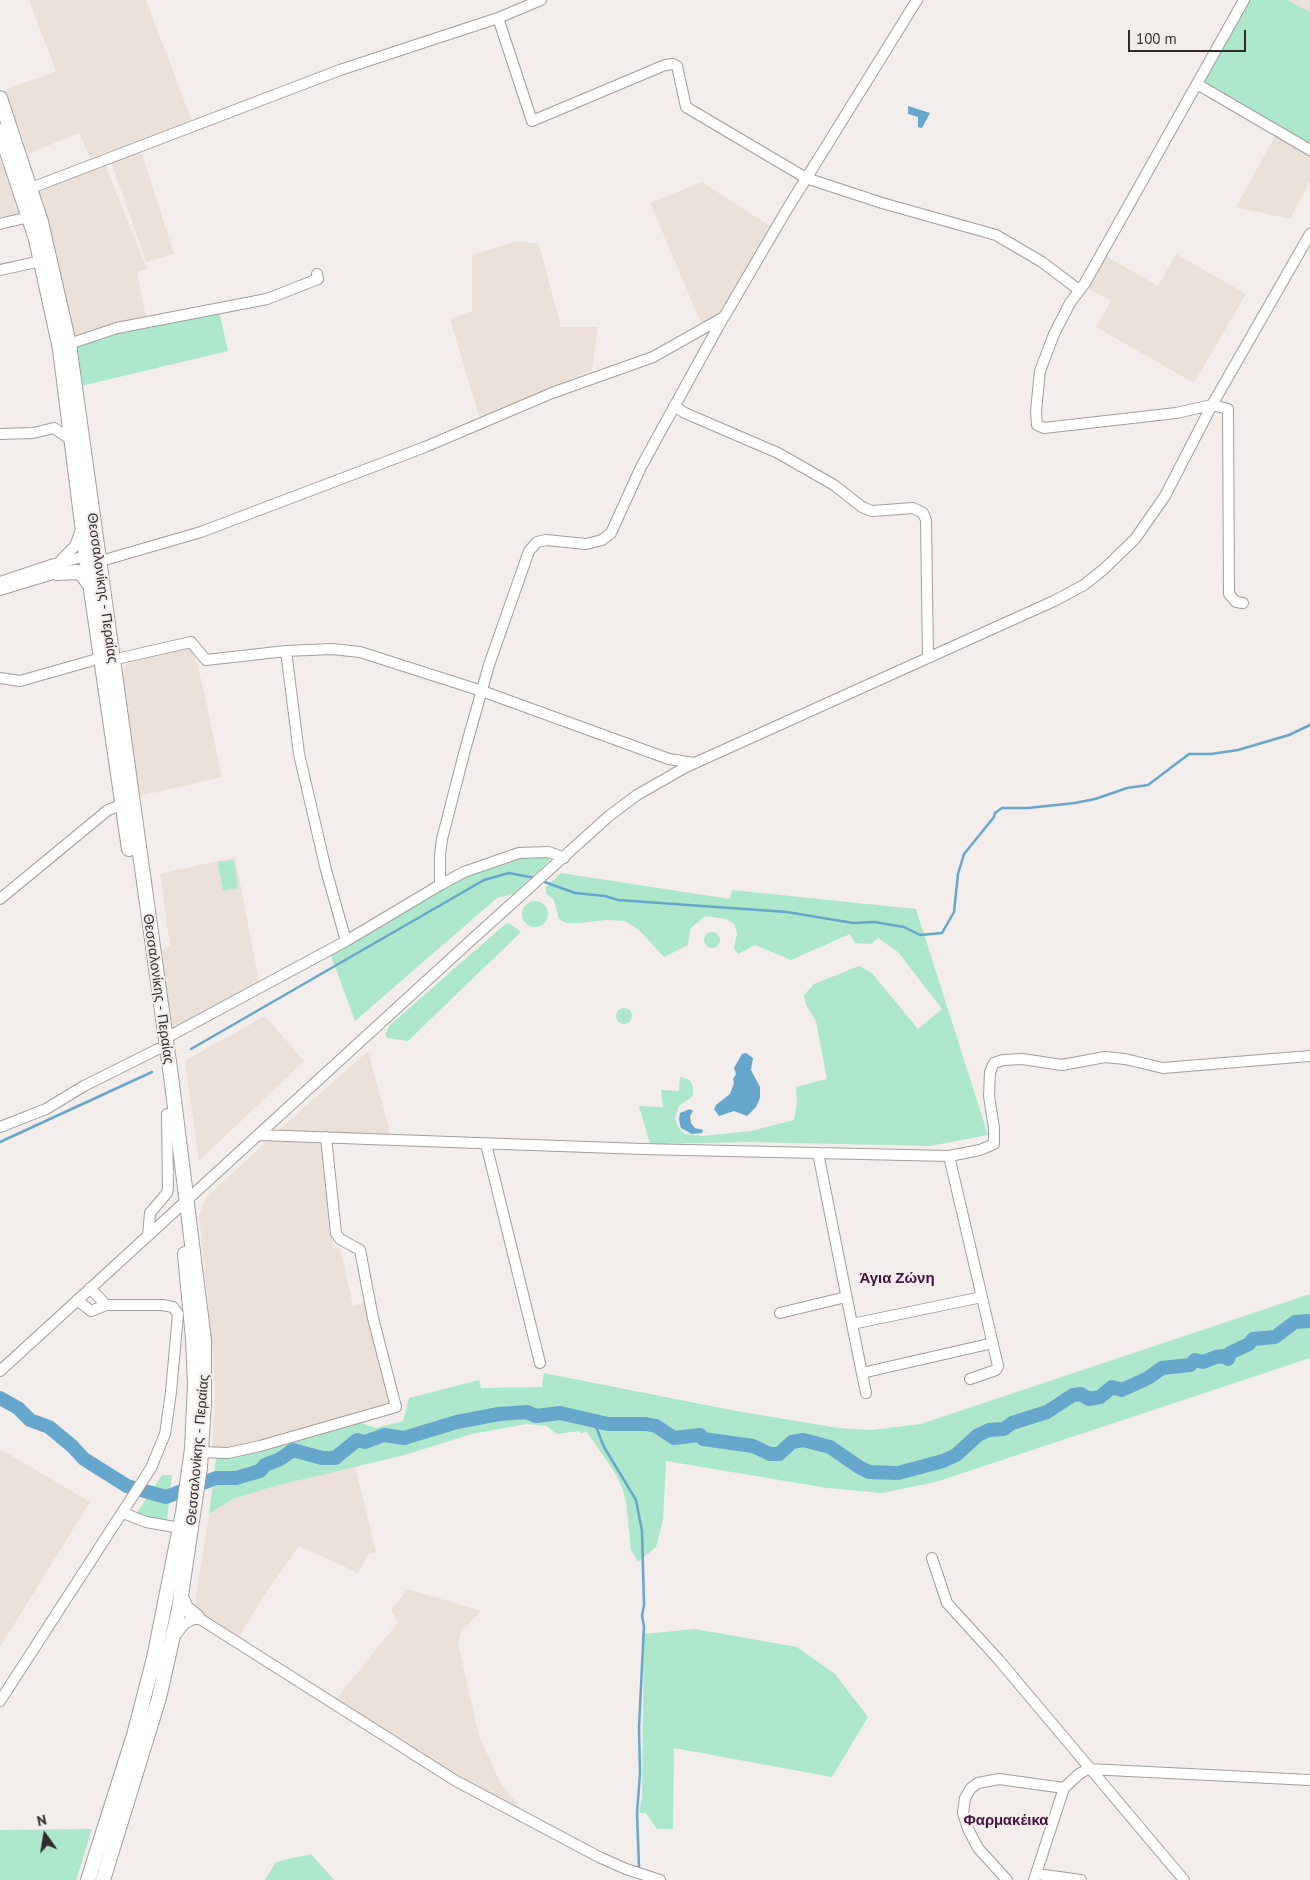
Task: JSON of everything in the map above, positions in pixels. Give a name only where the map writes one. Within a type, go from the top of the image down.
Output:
[{"type":"main road","name":"Θεσσαλονίκης - Περαίας","points":[[0,98],[32,188],[50,254],[69,344],[92,559],[205,1348],[201,1452],[195,1468]]},
{"type":"main road","name":"Θεσσαλονίκης - Περαίας","points":[[0,131],[29,216],[60,349],[83,524],[92,559],[91,588],[106,659],[122,805],[162,1048]]},
{"type":"main road","points":[[56,569],[77,572],[83,575],[91,588]]},
{"type":"main road","name":"Θεσσαλονίκης - Περαίας","points":[[103,1880],[144,1748],[172,1641],[181,1597],[195,1468],[195,1363],[183,1204],[167,1114],[167,1082]]},
{"type":"main road","name":"Θεσσαλονίκης - Περαίας","points":[[88,1880],[134,1735],[152,1666],[180,1528],[189,1512]]},
{"type":"main road","points":[[181,1597],[186,1608],[197,1618]]},
{"type":"street","points":[[32,188],[340,70],[498,18],[541,0]]},
{"type":"street","points":[[440,884],[442,839],[464,750],[492,656],[529,551],[537,542],[546,540],[586,544],[607,538],[611,533],[640,467],[724,317],[806,178],[917,0]]},
{"type":"street","points":[[1243,603],[1236,602],[1229,594],[1228,410],[1212,405],[1176,413],[1044,428],[1037,425],[1036,411],[1040,371],[1054,334],[1079,290],[1086,282],[1244,0]]},
{"type":"street","points":[[498,18],[532,121],[665,65],[673,64],[677,66],[686,107],[806,178],[882,203],[996,234],[1042,262],[1079,290]]},
{"type":"street","points":[[1197,84],[1310,150]]},
{"type":"street","points":[[0,224],[29,216]]},
{"type":"street","points":[[0,1371],[609,816],[637,795],[666,777],[695,763],[1054,601],[1084,585],[1104,569],[1135,539],[1165,496],[1212,405],[1310,234]]},
{"type":"street","points":[[0,270],[41,261]]},
{"type":"street","points":[[69,344],[117,328],[267,299],[318,279],[318,274]]},
{"type":"street","points":[[0,582],[92,559],[168,543],[253,514],[425,447],[552,393],[653,357],[724,317]]},
{"type":"street","points":[[674,406],[685,414],[778,453],[834,485],[862,507],[872,511],[913,508],[923,513],[926,520],[928,658]]},
{"type":"street","points":[[0,434],[33,433],[54,428],[72,441]]},
{"type":"street","points":[[0,590],[56,569],[75,546],[83,524]]},
{"type":"street","points":[[0,678],[20,681],[106,659],[191,642],[206,660],[286,651],[332,649],[360,652],[482,691],[676,761],[695,763]]},
{"type":"street","points":[[286,651],[299,754],[326,870],[346,941]]},
{"type":"street","points":[[662,756],[667,766],[666,777]]},
{"type":"street","points":[[0,899],[108,810],[122,805]]},
{"type":"street","points":[[0,1127],[46,1109],[84,1086],[162,1048],[440,884],[464,872],[519,853],[548,852],[564,858]]},
{"type":"street","points":[[259,1135],[486,1144],[949,1156],[980,1150],[994,1144],[994,1128],[989,1096],[990,1072],[994,1063],[1003,1060],[1022,1060],[1062,1065],[1105,1057],[1124,1059],[1163,1068],[1310,1056]]},
{"type":"street","points":[[148,1236],[150,1213],[167,1193],[168,1188],[167,1114]]},
{"type":"street","points":[[201,1452],[228,1453],[260,1446],[396,1407],[373,1318],[360,1250],[340,1239],[336,1233],[326,1137]]},
{"type":"street","points":[[486,1144],[540,1364]]},
{"type":"street","points":[[818,1153],[866,1393]]},
{"type":"street","points":[[949,1156],[993,1343],[997,1369],[970,1379]]},
{"type":"street","points":[[90,1288],[106,1305]]},
{"type":"street","points":[[780,1313],[846,1297]]},
{"type":"street","points":[[852,1324],[982,1297]]},
{"type":"street","points":[[0,1701],[151,1468],[160,1448],[167,1424],[178,1314],[173,1307],[162,1305],[106,1305],[91,1311],[77,1300]]},
{"type":"street","points":[[862,1373],[993,1343]]},
{"type":"street","points":[[123,1513],[146,1522],[180,1528]]},
{"type":"street","points":[[932,1558],[947,1603],[1017,1681],[1088,1769],[1184,1880]]},
{"type":"street","points":[[172,1641],[184,1624],[197,1618],[456,1781],[626,1869],[660,1880]]},
{"type":"street","points":[[1081,1880],[1036,1877],[1064,1788],[1079,1774],[1088,1769],[1310,1780]]},
{"type":"street","points":[[1007,1880],[978,1848],[968,1829],[963,1813],[965,1798],[971,1788],[999,1778],[1064,1788]]},
{"type":"street","points":[[622,1880],[626,1869]]},
{"type":"shaded area","points":[[29,0],[146,0],[192,121],[90,158],[79,133],[28,154],[5,90],[56,71]]},
{"type":"shaded area","points":[[1288,0],[1310,0],[1310,12]]},
{"type":"shaded area","points":[[1275,136],[1310,156],[1310,181],[1290,219],[1236,207]]},
{"type":"shaded area","points":[[141,151],[174,254],[146,262],[111,162]]},
{"type":"shaded area","points":[[7,159],[26,217],[0,223],[0,161]]},
{"type":"shaded area","points":[[105,164],[147,269],[137,272],[147,321],[74,338],[56,253],[39,190]]},
{"type":"shaded area","points":[[702,182],[770,226],[722,315],[701,323],[650,203]]},
{"type":"shaded area","points":[[516,241],[539,244],[561,327],[598,327],[592,370],[480,419],[450,319],[472,311],[472,255]]},
{"type":"shaded area","points":[[1176,254],[1246,294],[1194,383],[1096,327],[1111,301],[1086,287],[1104,255],[1158,286]]},
{"type":"shaded area","points":[[191,648],[198,665],[222,777],[135,797],[119,675],[130,661]]},
{"type":"shaded area","points":[[235,857],[260,986],[173,1034],[159,950],[170,946],[160,874]]},
{"type":"shaded area","points":[[265,1016],[304,1061],[199,1161],[185,1061]]},
{"type":"shaded area","points":[[368,1051],[391,1135],[274,1134]]},
{"type":"shaded area","points":[[267,1141],[322,1143],[333,1248],[340,1247],[353,1306],[365,1302],[392,1404],[293,1433],[231,1448],[212,1449],[215,1390],[213,1354],[199,1215],[204,1201],[213,1191]]},
{"type":"shaded area","points":[[0,1449],[90,1502],[0,1647]]},
{"type":"shaded area","points":[[355,1466],[376,1552],[369,1553],[358,1573],[299,1546],[265,1594],[238,1638],[194,1609],[209,1514],[233,1499],[275,1486]]},
{"type":"shaded area","points":[[408,1589],[481,1611],[461,1632],[458,1644],[479,1736],[500,1782],[525,1814],[456,1775],[336,1699],[398,1622],[391,1610]]},
{"type":"green space","points":[[1249,0],[1288,0],[1310,12],[1310,148],[1200,84]]},
{"type":"green space","points":[[219,311],[228,351],[81,386],[76,346],[117,332]]},
{"type":"green space","points":[[543,853],[550,860],[513,894],[497,898],[355,1021],[330,953],[464,876],[518,855]]},
{"type":"green space","points":[[234,860],[238,888],[223,891],[218,862]]},
{"type":"green space","points":[[561,873],[730,899],[732,890],[916,909],[988,1135],[930,1146],[748,1142],[650,1144],[639,1106],[663,1107],[661,1090],[679,1091],[680,1077],[690,1080],[693,1087],[693,1096],[679,1106],[675,1118],[678,1127],[685,1134],[702,1136],[751,1131],[794,1120],[797,1103],[796,1087],[827,1079],[816,1021],[806,1005],[804,995],[814,984],[859,966],[872,973],[918,1029],[942,1009],[898,952],[878,938],[871,944],[855,943],[850,934],[791,960],[755,945],[738,954],[734,949],[737,933],[734,924],[726,919],[705,916],[690,929],[688,945],[664,957],[639,930],[625,921],[606,920],[566,923],[559,919],[554,900],[546,893],[546,887]]},
{"type":"green space","points":[[535,901],[544,905],[548,914],[544,923],[535,927],[526,923],[522,914],[526,905]]},
{"type":"green space","points":[[509,923],[521,932],[408,1041],[387,1038],[385,1034],[390,1025],[504,925]]},
{"type":"green space","points":[[712,932],[718,934],[720,940],[718,946],[712,948],[706,946],[704,940],[706,934]]},
{"type":"green space","points":[[624,1008],[630,1010],[632,1016],[630,1022],[624,1024],[618,1022],[616,1016],[618,1010]]},
{"type":"green space","points":[[1310,1294],[1310,1358],[936,1482],[882,1493],[827,1488],[666,1461],[663,1520],[656,1547],[638,1562],[631,1550],[626,1501],[614,1471],[586,1431],[581,1434],[579,1431],[557,1434],[546,1426],[527,1424],[472,1434],[401,1456],[275,1486],[233,1499],[209,1514],[216,1459],[260,1450],[359,1422],[376,1428],[403,1421],[409,1398],[479,1380],[481,1388],[542,1387],[544,1373],[736,1411],[838,1428],[872,1430],[921,1424]]},
{"type":"green space","points":[[162,1475],[172,1475],[167,1520],[136,1514]]},
{"type":"green space","points":[[695,1629],[797,1647],[835,1674],[868,1717],[832,1777],[674,1748],[673,1829],[657,1829],[646,1813],[639,1813],[642,1798],[644,1634]]},
{"type":"green space","points":[[92,1829],[76,1880],[0,1880],[0,1830]]},
{"type":"green space","points":[[311,1854],[334,1880],[265,1880],[276,1862]]},
{"type":"water","points":[[908,106],[930,113],[922,128],[918,127],[918,117],[908,114]]},
{"type":"water","points":[[746,1053],[753,1058],[751,1070],[760,1087],[760,1098],[756,1107],[747,1116],[734,1111],[719,1116],[714,1109],[716,1105],[730,1094],[736,1074],[734,1068],[742,1054]]},
{"type":"water","points":[[690,1109],[693,1111],[690,1116],[691,1123],[695,1128],[703,1130],[702,1133],[692,1134],[681,1128],[680,1113]]},
{"type":"waterway","points":[[542,881],[575,893],[605,896],[618,900],[787,912],[853,923],[874,922],[904,927],[920,935],[942,933],[954,912],[958,874],[964,854],[994,817],[995,813],[1002,808],[1028,808],[1075,803],[1095,799],[1127,788],[1148,785],[1189,754],[1211,754],[1238,750],[1289,735],[1310,725]]},
{"type":"waterway","points":[[191,1049],[484,880],[509,873],[535,878]]},
{"type":"waterway","points":[[0,1142],[152,1072]]},
{"type":"waterway","points":[[0,1398],[18,1408],[30,1420],[49,1427],[84,1459],[127,1486],[166,1497],[216,1478],[236,1478],[260,1471],[265,1465],[280,1459],[293,1450],[322,1458],[335,1458],[357,1440],[365,1442],[384,1435],[404,1438],[457,1422],[499,1414],[527,1412],[536,1416],[560,1413],[608,1424],[646,1424],[656,1426],[674,1438],[700,1435],[703,1439],[753,1446],[770,1454],[779,1454],[792,1442],[803,1440],[830,1447],[869,1472],[898,1473],[943,1461],[956,1455],[978,1435],[989,1430],[1004,1429],[1012,1423],[1047,1412],[1073,1395],[1081,1394],[1089,1399],[1100,1397],[1112,1387],[1122,1390],[1148,1378],[1162,1368],[1190,1365],[1195,1360],[1203,1362],[1216,1357],[1224,1356],[1228,1359],[1230,1353],[1249,1344],[1253,1339],[1275,1337],[1295,1322],[1310,1321]]},
{"type":"waterway","points":[[593,1419],[604,1447],[636,1500],[642,1531],[644,1605],[642,1616],[644,1626],[639,1727],[640,1773],[637,1813],[639,1867]]},
{"type":"district","name":"Άγια Ζώνη","points":[[897,1279]]},
{"type":"district","name":"Φαρμακέικα","points":[[1006,1821]]}]
